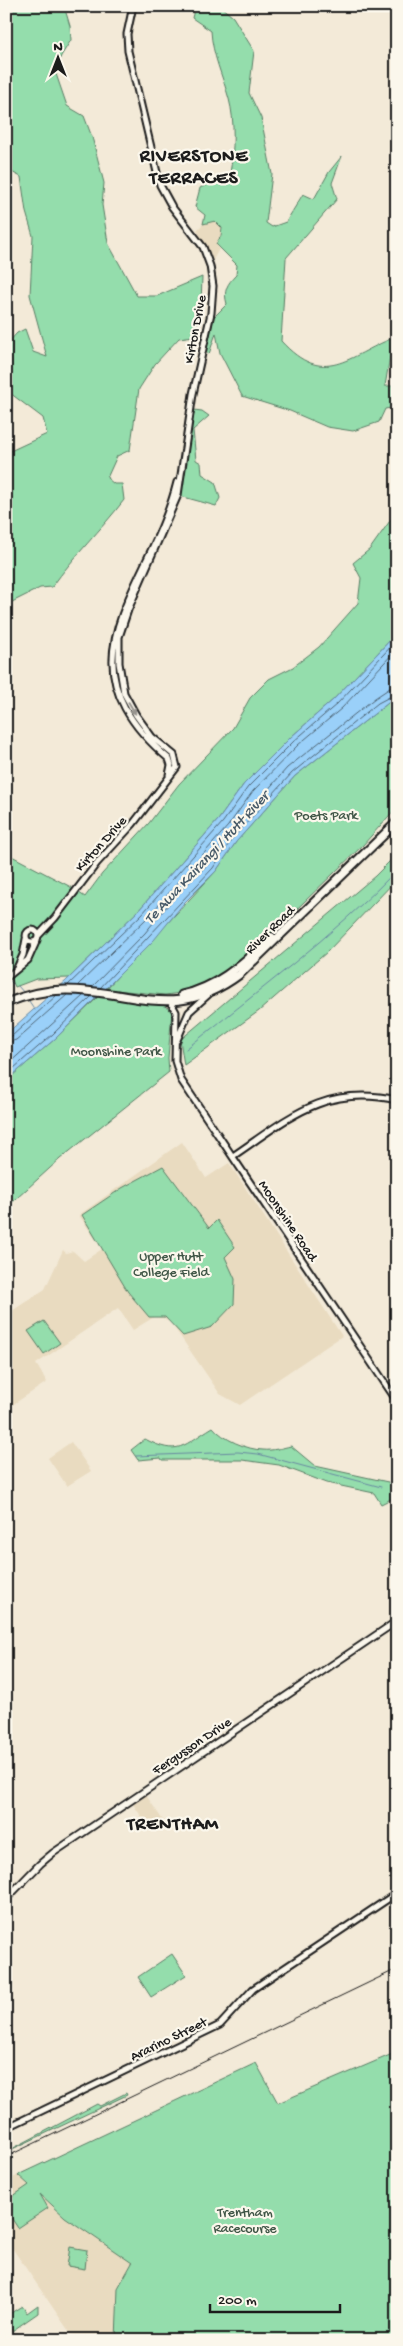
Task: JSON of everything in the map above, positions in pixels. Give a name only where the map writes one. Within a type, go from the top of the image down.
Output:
[{"type":"highway","name":"River Road","points":[[10,1001],[37,993],[60,990],[131,997],[179,996],[203,989],[224,979],[284,926],[397,818]]},
{"type":"highway","name":"River Road","points":[[131,997],[151,1002],[170,1002],[213,991],[244,970],[397,822]]},
{"type":"main road","name":"Fergusson Drive","points":[[6,1899],[41,1862],[53,1853],[397,1621]]},
{"type":"street","name":"Kirton Drive","points":[[6,978],[30,956],[38,938],[79,883],[128,830],[177,767],[176,758],[152,737],[128,701],[121,686],[118,650],[119,637],[128,610],[178,495],[181,464],[193,394],[211,313],[213,286],[210,266],[203,247],[172,207],[160,185],[128,51],[127,34],[133,6]]},
{"type":"street","points":[[13,972],[21,960],[27,931],[49,924]]},
{"type":"street","points":[[26,939],[31,942],[38,938],[34,930]]},
{"type":"street","name":"Moonshine Road","points":[[174,1048],[189,1012],[213,991]]},
{"type":"street","name":"Moonshine Road","points":[[170,1002],[176,1012],[174,1048],[176,1067],[181,1080],[397,1401]]},
{"type":"street","points":[[233,1156],[290,1116],[322,1101],[356,1094],[377,1095],[397,1100]]},
{"type":"street","name":"Ararino Street","points":[[6,2128],[220,2025],[253,1989],[397,1893]]},
{"type":"shaded area","points":[[215,221],[222,228],[221,236],[216,244],[219,249],[213,260],[197,230],[203,224]]},
{"type":"shaded area","points":[[182,1142],[206,1178],[229,1163],[342,1336],[240,1405],[220,1394],[171,1323],[163,1318],[154,1317],[133,1330],[118,1308],[36,1364],[47,1382],[6,1409],[6,1315],[45,1289],[63,1250],[66,1253],[73,1251],[84,1261],[102,1249],[79,1215]]},
{"type":"shaded area","points":[[71,1442],[91,1471],[67,1486],[48,1458]]},
{"type":"shaded area","points":[[146,1795],[164,1822],[151,1831],[133,1804]]},
{"type":"shaded area","points":[[18,2175],[65,2217],[132,2263],[118,2288],[116,2340],[75,2340],[6,2239],[6,2181]]},
{"type":"green space","points":[[6,6],[64,6],[70,26],[71,40],[61,56],[55,71],[67,106],[84,116],[92,137],[104,183],[102,205],[108,243],[137,296],[157,296],[202,277],[201,305],[194,336],[179,338],[155,364],[139,389],[130,450],[117,456],[107,478],[114,484],[122,484],[124,500],[52,587],[40,588],[6,605],[6,453],[47,434],[43,418],[6,390],[6,345],[17,333],[25,329],[33,352],[47,357],[30,295],[33,236],[26,212],[21,177],[6,169]]},
{"type":"green space","points":[[192,6],[220,6],[233,17],[254,51],[249,93],[261,118],[272,174],[266,223],[272,227],[286,222],[303,194],[314,199],[329,172],[342,156],[332,183],[337,199],[286,258],[281,341],[296,355],[310,363],[323,365],[336,364],[349,359],[393,338],[385,386],[397,386],[397,407],[385,409],[379,422],[353,431],[327,427],[290,411],[242,396],[220,353],[216,333],[209,354],[206,352],[214,317],[227,304],[226,291],[236,275],[237,265],[216,244],[221,236],[222,228],[215,221],[203,224],[205,215],[195,207],[200,188],[230,173],[233,126],[229,99],[216,57],[211,31],[192,18],[194,10]]},
{"type":"green space","points":[[194,410],[202,411],[209,416],[193,430],[196,460],[201,463],[202,474],[215,482],[220,498],[216,506],[180,496]]},
{"type":"green space","points":[[397,511],[397,633],[333,700],[291,737],[244,784],[219,819],[138,911],[69,978],[36,979],[15,987],[12,980],[6,976],[6,853],[69,886],[85,897],[102,874],[149,823],[179,784],[233,728],[250,698],[269,679],[293,667],[319,647],[358,603],[361,578],[353,563],[370,549]]},
{"type":"green space","name":"Poets Park","points":[[397,696],[397,807],[363,845],[274,931],[224,975],[188,992],[165,995],[106,989],[216,871],[236,842],[295,776]]},
{"type":"green space","points":[[397,854],[397,879],[327,952],[259,1011],[184,1065],[180,1040],[375,876]]},
{"type":"green space","name":"Moonshine Park","points":[[99,996],[162,1004],[172,1011],[168,1058],[169,1072],[60,1159],[6,1208],[6,1081],[56,1038]]},
{"type":"green space","name":"Upper Hutt College Field","points":[[163,1166],[209,1228],[217,1220],[235,1247],[225,1257],[235,1279],[234,1304],[212,1327],[183,1336],[165,1317],[149,1317],[128,1292],[82,1215],[122,1188]]},
{"type":"green space","points":[[44,1321],[60,1343],[44,1354],[28,1331]]},
{"type":"green space","points":[[213,1427],[222,1436],[243,1446],[257,1450],[266,1450],[291,1446],[315,1466],[397,1484],[397,1496],[381,1504],[374,1493],[327,1483],[279,1465],[242,1460],[162,1460],[161,1458],[138,1460],[131,1450],[145,1439],[156,1444],[174,1448],[187,1443]]},
{"type":"green space","points":[[172,1954],[186,1975],[151,1997],[138,1977]]},
{"type":"green space","name":"Trentham Racecourse","points":[[397,2052],[397,2340],[116,2340],[118,2288],[132,2263],[65,2217],[40,2194],[48,2208],[18,2228],[6,2210],[6,2201],[29,2185],[18,2175],[256,2063],[278,2103]]},
{"type":"green space","points":[[126,2093],[127,2095],[6,2152],[97,2104],[100,2106]]},
{"type":"green space","points":[[70,2247],[87,2250],[85,2269],[67,2266]]},
{"type":"green space","points":[[38,2305],[38,2313],[12,2331],[6,2316],[22,2306],[27,2313]]},
{"type":"water","name":"Te Awa Kairangi / Hutt River","points":[[397,633],[397,696],[295,776],[236,842],[216,871],[184,903],[154,940],[56,1038],[6,1081],[6,1034],[66,981],[138,911],[219,819],[244,784],[291,737],[333,700]]},
{"type":"waterway","points":[[186,1049],[321,941],[397,870]]},
{"type":"waterway","points":[[8,979],[13,984]]},
{"type":"waterway","points":[[18,986],[24,993]]},
{"type":"waterway","points":[[27,998],[35,1010]]},
{"type":"waterway","points":[[6,1428],[12,1428]]},
{"type":"waterway","points":[[136,1456],[238,1452],[258,1454],[381,1487]]},
{"type":"railway","points":[[6,2157],[397,1969]]},
{"type":"district","name":"RIVERSTONE TERRACES","points":[[194,165]]},
{"type":"district","name":"TRENTHAM","points":[[173,1822]]}]
